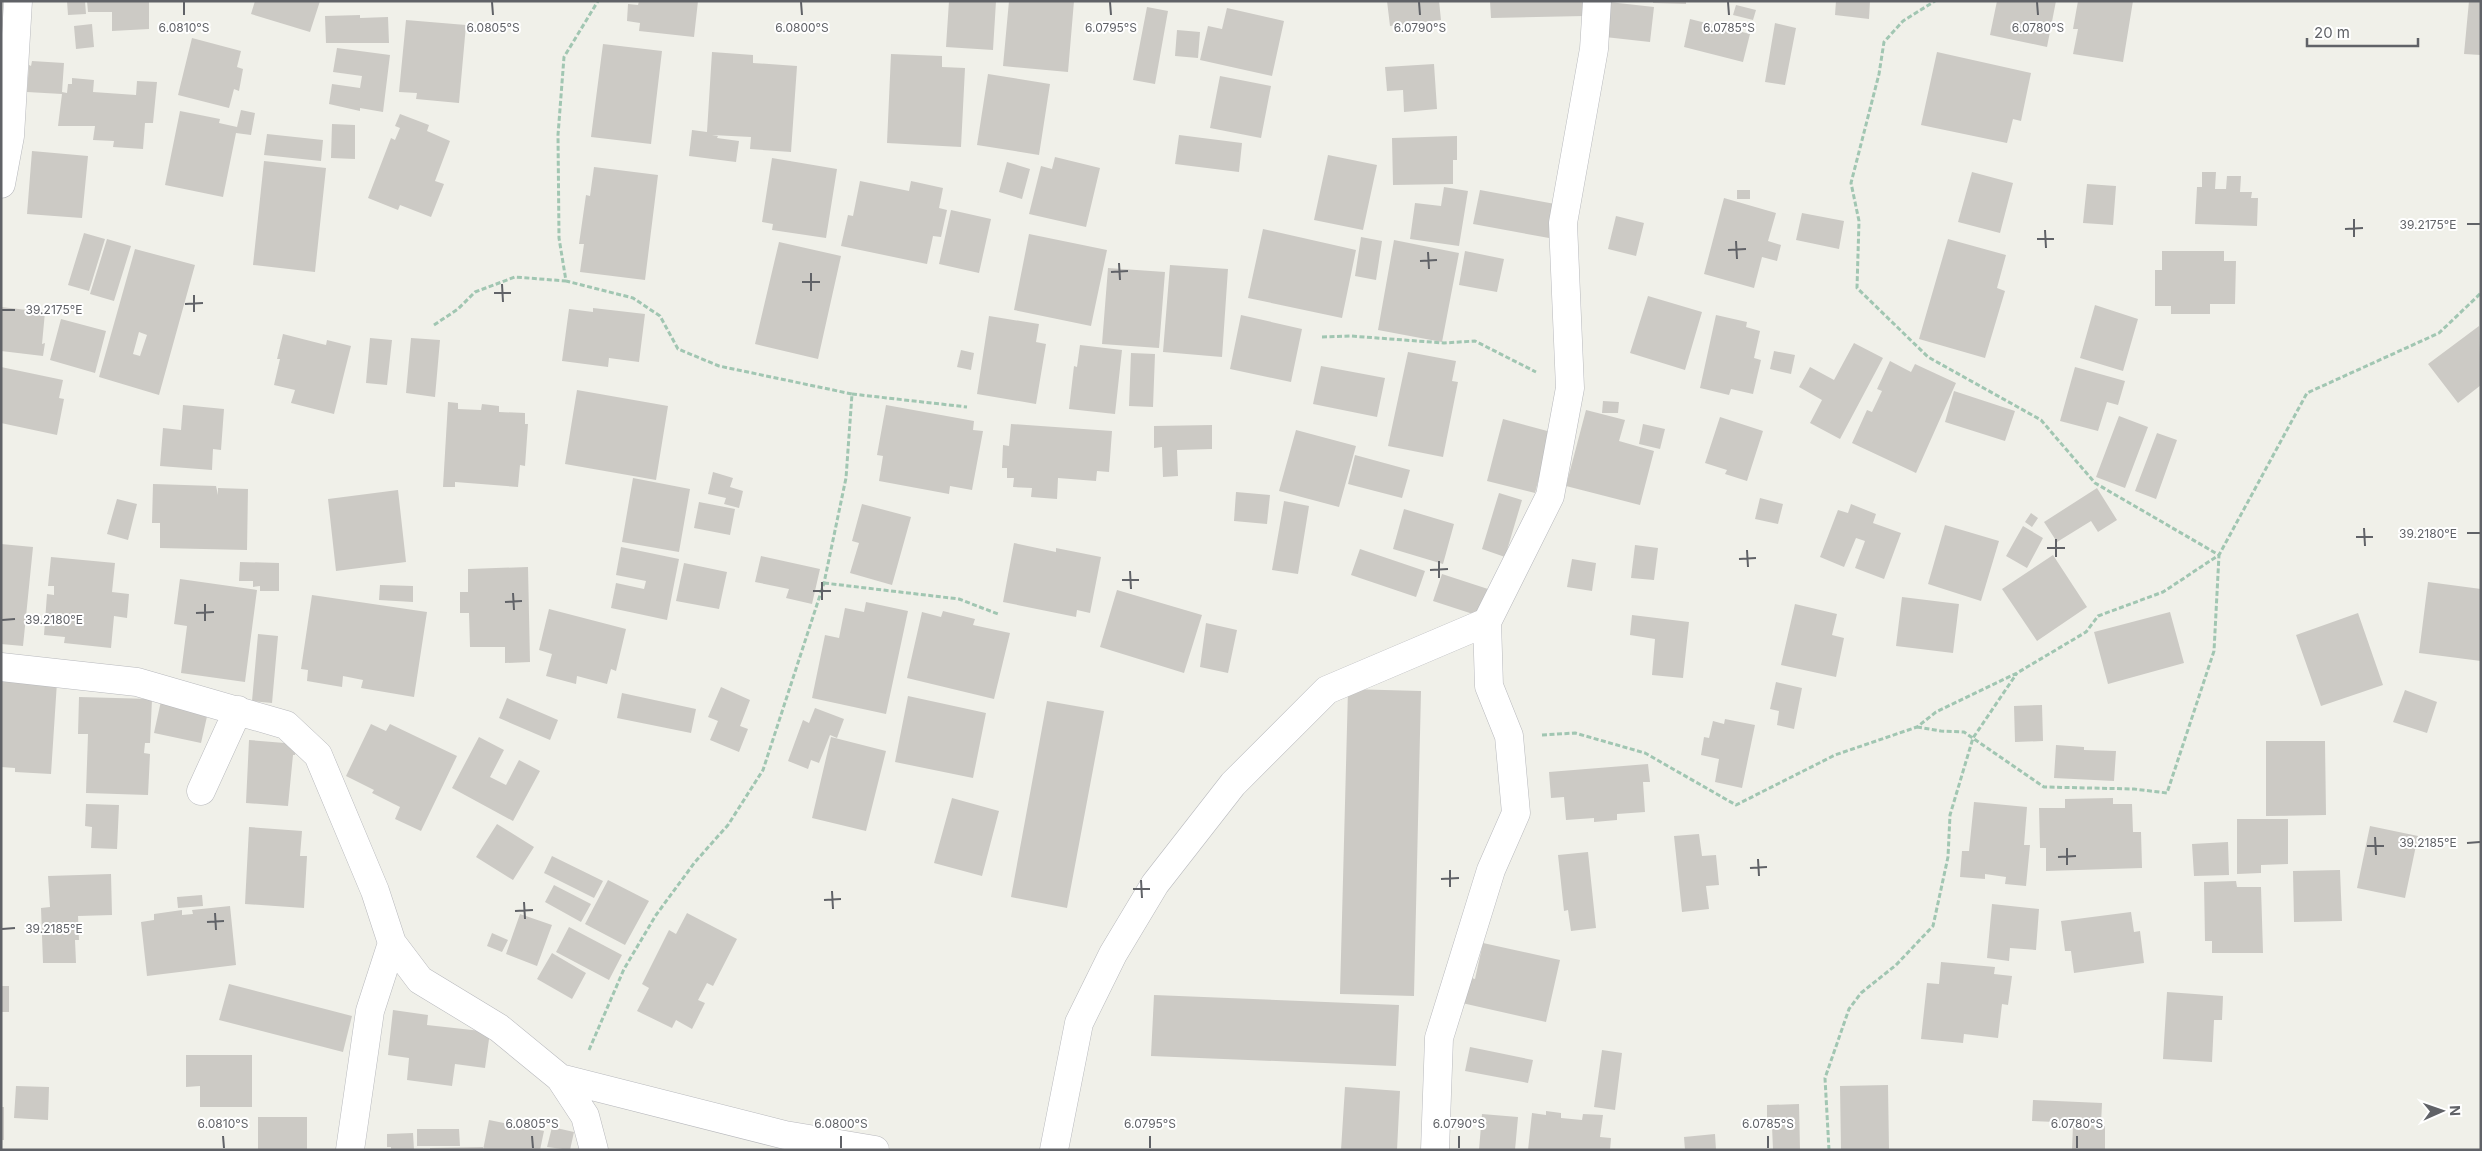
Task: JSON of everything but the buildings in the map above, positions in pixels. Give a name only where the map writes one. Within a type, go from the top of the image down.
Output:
[{"type":"street","points":[[1,184],[10,136],[18,1]]},
{"type":"street","points":[[1436,1150],[1439,1038],[1491,870],[1516,814],[1508,736],[1489,686],[1487,622],[1550,496],[1570,388],[1563,223],[1594,49],[1597,1]]},
{"type":"street","points":[[1054,1150],[1079,1023],[1100,980],[1113,954],[1155,884],[1233,784],[1327,690],[1487,622]]},
{"type":"street","points":[[1,667],[137,682],[286,725],[318,755],[375,891],[392,943],[420,980],[499,1028],[568,1080],[785,1135],[875,1150]]},
{"type":"street","points":[[201,791],[238,710]]},
{"type":"street","points":[[350,1150],[370,1011],[392,943]]},
{"type":"street","points":[[568,1080],[585,1116],[594,1150]]},
{"type":"path","points":[[566,281],[559,228],[558,135],[564,57],[598,1]]},
{"type":"path","points":[[1935,1],[1903,21],[1884,42],[1879,74],[1851,183],[1859,221],[1857,288],[1928,357],[2040,420],[2095,483],[2219,555]]},
{"type":"path","points":[[434,325],[458,309],[475,292],[515,277],[566,281],[633,298],[660,316],[678,349],[719,366],[852,394],[967,407]]},
{"type":"path","points":[[1917,727],[1964,732],[2044,787],[2125,788],[2167,793],[2214,650],[2219,555],[2307,393],[2439,334],[2481,293]]},
{"type":"path","points":[[1322,337],[1351,336],[1435,343],[1475,341],[1570,388]]},
{"type":"path","points":[[568,1080],[624,969],[651,923],[695,862],[728,825],[763,770],[824,584],[846,478],[852,394]]},
{"type":"path","points":[[1508,736],[1575,733],[1645,753],[1736,805],[1835,755],[1917,727],[1936,712],[2017,673],[2086,632],[2098,616],[2163,592],[2219,555]]},
{"type":"path","points":[[824,584],[959,599],[998,614]]},
{"type":"path","points":[[1829,1150],[1825,1078],[1845,1018],[1861,993],[1896,965],[1933,926],[1948,857],[1950,815],[1973,738],[2017,673]]}]
